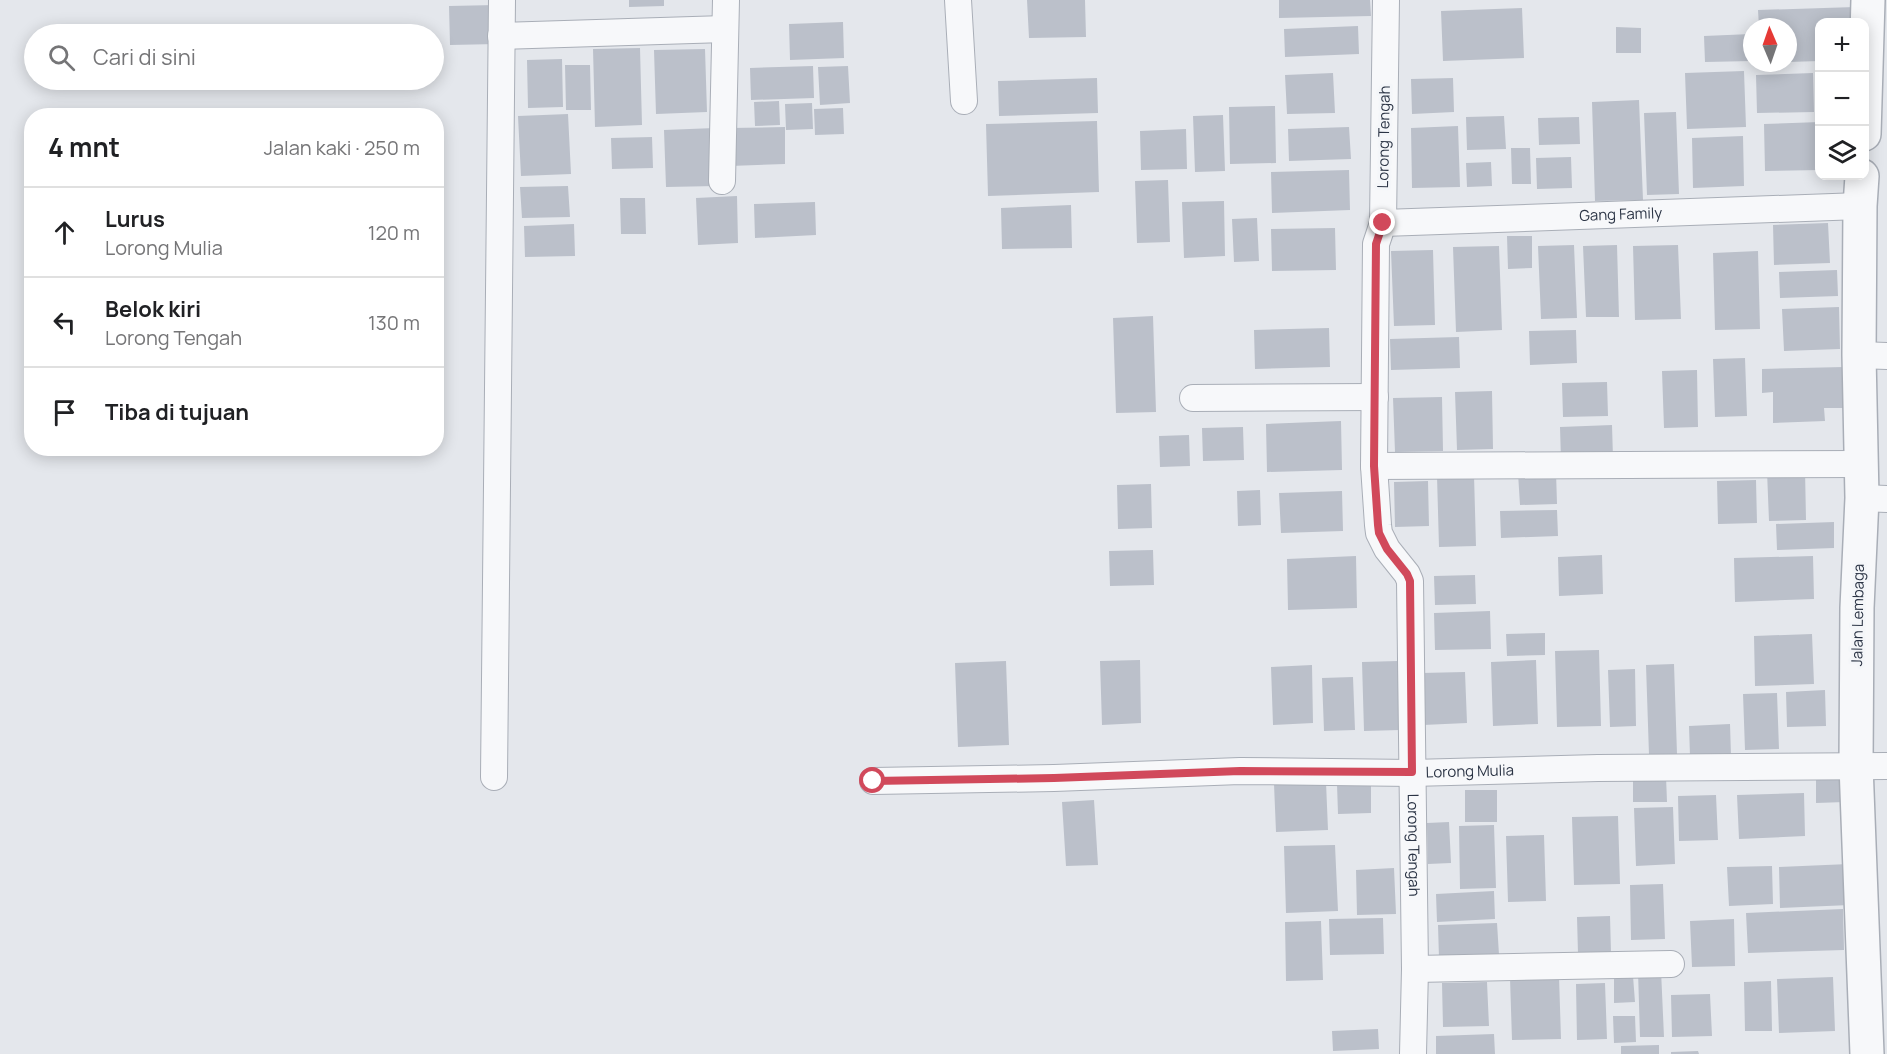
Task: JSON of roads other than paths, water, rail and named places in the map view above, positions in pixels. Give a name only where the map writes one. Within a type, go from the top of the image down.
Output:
[{"type":"street","points":[[494,777],[502,0]]},
{"type":"street","points":[[722,181],[726,0]]},
{"type":"street","points":[[958,0],[964,100]]},
{"type":"street","name":"Lorong Tengah","points":[[1386,0],[1383,223],[1376,244],[1374,466],[1379,533],[1387,549],[1410,581],[1415,969],[1413,1054]]},
{"type":"street","points":[[1864,126],[1868,0]]},
{"type":"street","points":[[501,36],[725,29]]},
{"type":"street","name":"Gang Family","points":[[1383,223],[1861,191]]},
{"type":"street","name":"Jalan Lembaga","points":[[1861,191],[1873,356],[1860,464],[1874,498],[1857,608],[1872,765],[1867,1054]]},
{"type":"street","points":[[1193,398],[1375,397]]},
{"type":"street","points":[[1374,466],[1860,464]]},
{"type":"street","name":"Lorong Mulia","points":[[873,781],[1054,778],[1240,771],[1412,772],[1872,765]]},
{"type":"street","points":[[1415,969],[1671,964]]}]
